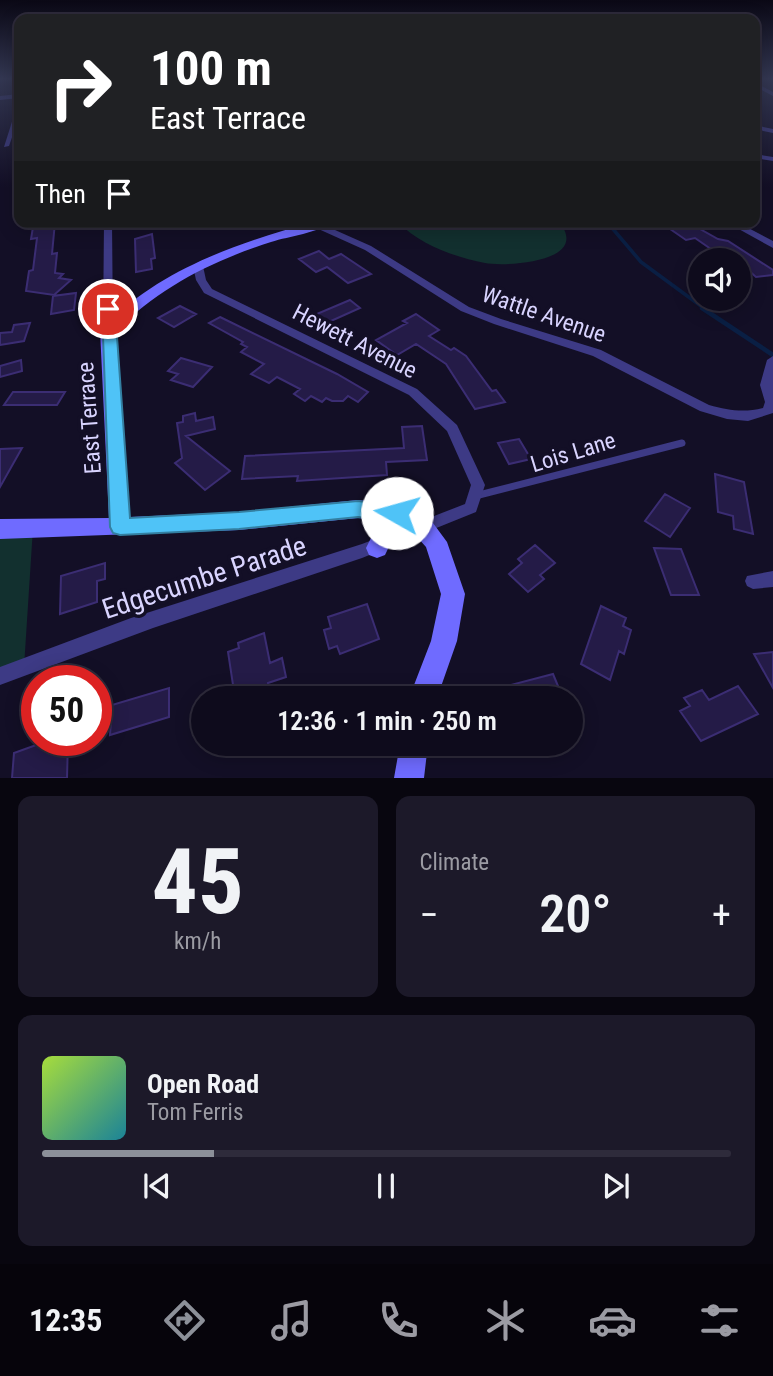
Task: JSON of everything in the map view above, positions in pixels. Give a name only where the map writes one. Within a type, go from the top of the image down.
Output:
[{"type":"street","points":[[3,146],[14,121]]},
{"type":"street","name":"East Terrace","points":[[108,228],[108,330],[120,527]]},
{"type":"street","points":[[108,330],[140,299],[198,266],[241,246],[307,228]]},
{"type":"street","name":"Wattle Avenue","points":[[330,228],[376,252],[423,286],[463,308],[502,325],[598,353],[694,403],[724,414],[759,415],[768,411],[771,402],[766,385],[773,360]]},
{"type":"street","points":[[741,228],[773,245]]},
{"type":"street","name":"Hewett Avenue","points":[[198,266],[201,280],[208,291],[413,392],[452,428],[478,485],[475,496]]},
{"type":"street","points":[[425,530],[471,508],[475,496]]},
{"type":"street","points":[[0,529],[239,521],[358,509],[384,510],[409,518],[436,542],[453,594],[444,641],[427,686]]},
{"type":"street","points":[[377,548],[386,530],[384,510]]},
{"type":"street","name":"Edgecumbe Parade","points":[[0,676],[173,612],[377,548],[425,530]]},
{"type":"street","points":[[753,581],[773,579]]},
{"type":"street","points":[[409,778],[412,756]]},
{"type":"lane","name":"Lois Lane","points":[[475,496],[521,488],[633,453],[682,443]]},
{"type":"green space","points":[[405,228],[562,228],[566,235],[564,246],[556,254],[526,262],[496,264],[438,249]]},
{"type":"green space","points":[[33,528],[24,665],[0,676],[0,529]]},
{"type":"building","points":[[33,228],[54,228],[52,254],[57,253],[55,273],[63,274],[59,278],[71,280],[54,295],[26,291],[29,271],[33,270],[37,238],[31,239]]},
{"type":"building","points":[[669,228],[698,228],[739,248],[709,248],[695,238],[686,240]]},
{"type":"building","points":[[152,234],[155,258],[151,259],[152,269],[136,272],[135,239]]},
{"type":"building","points":[[319,251],[329,259],[341,254],[371,274],[348,283],[327,267],[316,272],[299,259]]},
{"type":"building","points":[[751,256],[773,270],[773,275],[756,277],[751,273]]},
{"type":"building","points":[[76,293],[74,310],[51,314],[53,296]]},
{"type":"building","points":[[350,300],[360,308],[322,325],[312,316]]},
{"type":"building","points":[[180,306],[196,314],[174,327],[158,318]]},
{"type":"building","points":[[416,314],[439,330],[429,336],[466,356],[492,391],[496,390],[505,402],[475,409],[446,364],[416,344],[397,355],[376,340],[407,323],[403,321]]},
{"type":"building","points":[[220,317],[368,392],[358,402],[348,396],[343,401],[326,398],[322,402],[311,396],[305,401],[294,394],[300,389],[277,377],[269,383],[251,374],[264,364],[241,352],[247,347],[241,344],[243,342],[209,323]]},
{"type":"building","points":[[30,323],[24,341],[0,345],[0,333],[12,332],[14,325]]},
{"type":"building","points":[[181,358],[212,367],[193,387],[171,380],[178,374],[168,371]]},
{"type":"building","points":[[21,360],[22,371],[0,377],[0,366]]},
{"type":"building","points":[[13,392],[65,392],[57,405],[4,405]]},
{"type":"building","points":[[195,413],[196,421],[213,417],[215,429],[186,436],[230,471],[205,490],[175,463],[182,458],[177,423],[183,422],[183,416]]},
{"type":"building","points":[[422,426],[427,460],[386,462],[387,475],[297,481],[298,476],[242,479],[245,456],[404,448],[402,427]]},
{"type":"building","points":[[519,439],[531,459],[509,464],[498,443]]},
{"type":"building","points":[[22,448],[0,487],[0,449]]},
{"type":"building","points":[[715,474],[744,482],[753,534],[734,529],[733,516],[718,512]]},
{"type":"building","points":[[665,494],[690,508],[670,537],[645,521]]},
{"type":"building","points":[[535,545],[555,563],[540,575],[544,579],[528,592],[509,574],[522,563],[518,559]]},
{"type":"building","points":[[654,548],[681,549],[699,595],[671,595]]},
{"type":"building","points":[[105,563],[105,579],[97,581],[97,602],[60,614],[61,576]]},
{"type":"building","points":[[367,604],[379,639],[340,654],[337,646],[329,649],[324,630],[331,628],[328,617]]},
{"type":"building","points":[[601,606],[626,618],[623,626],[631,630],[624,654],[619,651],[610,680],[581,664]]},
{"type":"building","points":[[264,633],[270,663],[282,658],[286,677],[268,683],[269,686],[233,686],[228,652],[239,648],[238,643]]},
{"type":"building","points":[[773,652],[773,688],[754,654]]},
{"type":"building","points":[[553,674],[558,686],[507,686]]},
{"type":"building","points":[[738,686],[758,714],[701,741],[680,711],[690,706],[684,698],[702,690],[709,700]]},
{"type":"building","points":[[169,688],[169,717],[112,734],[112,705]]},
{"type":"building","points":[[21,750],[21,756],[68,756],[67,778],[12,778],[14,753]]},
{"type":"waterway","points":[[612,228],[641,262],[688,297]]},
{"type":"waterway","points":[[707,311],[773,355]]},
{"type":"route","points":[[108,309],[120,527],[239,521],[358,509],[397,513]]}]
